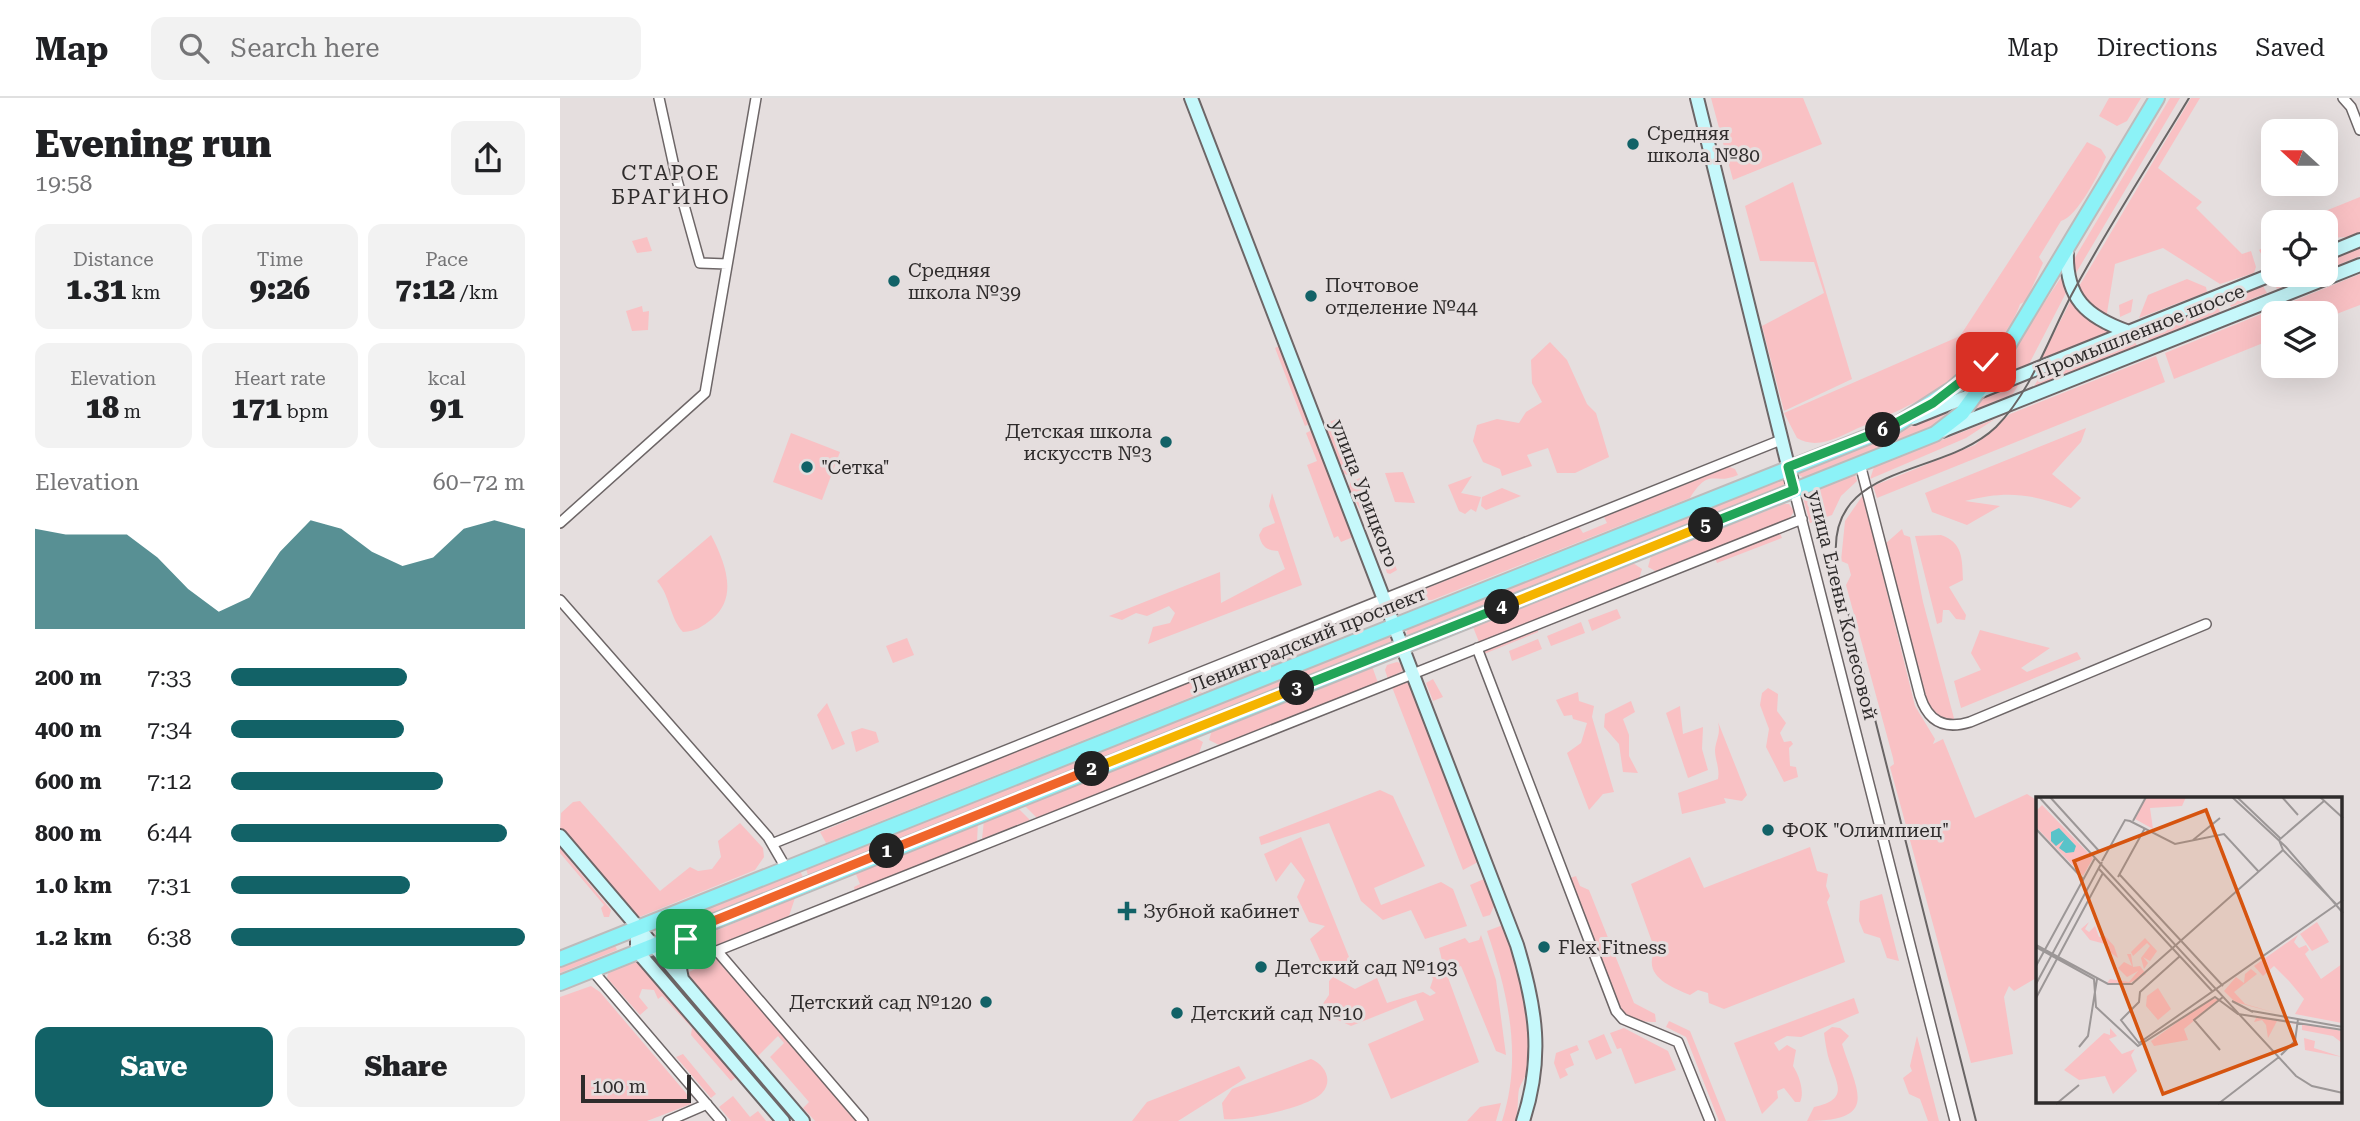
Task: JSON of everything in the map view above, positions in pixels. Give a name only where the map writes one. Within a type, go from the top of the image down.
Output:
[{"type":"main road","name":"улица Урицкого","points":[[1191,98],[1495,883],[1526,974],[1535,1015],[1538,1048],[1523,1121]]},
{"type":"main road","name":"улица Елены Колесовой","points":[[1697,98],[1794,490]]},
{"type":"main road","name":"Ленинградский проспект","points":[[560,983],[1936,434],[1954,421],[1977,393],[2067,250],[2157,98]]},
{"type":"main road","points":[[2338,249],[2360,240]]},
{"type":"main road","points":[[2067,250],[2069,278],[2081,304],[2098,319],[2133,330],[2146,349]]},
{"type":"main road","name":"Промышленное шоссе","points":[[1936,434],[2360,265]]},
{"type":"main road","name":"Промышленное шоссе","points":[[1895,426],[2261,279]]},
{"type":"main road","points":[[2273,287],[2275,298]]},
{"type":"main road","points":[[2220,295],[2228,316]]},
{"type":"main road","name":"Ленинградский проспект","points":[[560,959],[1895,426],[1970,376],[2002,346],[2035,302]]},
{"type":"main road","points":[[560,836],[803,1121]]},
{"type":"main road","points":[[637,927],[637,951],[783,1121]]},
{"type":"main road","points":[[682,980],[680,950],[696,928]]},
{"type":"street","points":[[659,98],[677,180],[700,263],[727,264]]},
{"type":"street","points":[[560,523],[705,393],[755,98]]},
{"type":"street","points":[[2343,98],[2360,130]]},
{"type":"street","points":[[774,843],[1782,440]]},
{"type":"street","points":[[1860,464],[1920,696],[1930,718],[1940,723],[1953,726],[1970,722],[2206,624]]},
{"type":"street","name":"улица Елены Колесовой","points":[[1794,490],[1955,1121]]},
{"type":"street","points":[[679,966],[1802,519]]},
{"type":"street","points":[[560,600],[774,843],[786,868]]},
{"type":"street","points":[[1477,648],[1616,1011],[1623,1019],[1678,1042],[1710,1121]]},
{"type":"street","points":[[718,952],[863,1121]]},
{"type":"street","points":[[592,970],[721,1121]]},
{"type":"street","points":[[668,1121],[707,1104]]},
{"type":"shaded area","points":[[1711,98],[1803,98],[1822,144],[1733,180]]},
{"type":"shaded area","points":[[2109,98],[2141,98],[2127,121],[2117,126],[2099,116]]},
{"type":"shaded area","points":[[2170,98],[2180,98],[2073,278],[2070,266]]},
{"type":"shaded area","points":[[2191,98],[2200,98],[2158,168],[2202,202],[2196,208],[2242,254],[2251,251],[2256,267],[2254,273],[2220,284],[2163,248],[2115,264],[2106,319],[2095,313],[2078,288]]},
{"type":"shaded area","points":[[2087,142],[2101,149],[2106,157],[2103,164],[2081,203],[2061,221],[2039,257],[2043,263],[2026,301],[2020,304],[2010,326],[1994,346],[1955,379],[1885,417],[1822,442],[1805,442],[1797,438],[1784,413],[1960,336]]},
{"type":"shaded area","points":[[1793,182],[1852,379],[1784,411],[1762,326],[1824,293],[1814,262],[1760,261],[1745,206]]},
{"type":"shaded area","points":[[2360,197],[2360,233],[2338,237],[2338,210],[2328,210]]},
{"type":"shaded area","points":[[647,237],[652,251],[637,253],[632,241]]},
{"type":"shaded area","points":[[2360,248],[2360,256],[2338,265],[2338,257]]},
{"type":"shaded area","points":[[2360,274],[2360,305],[2338,313],[2338,301],[2293,301],[2328,287],[2338,287],[2338,283]]},
{"type":"shaded area","points":[[2062,276],[2067,291],[2029,364],[1994,378]]},
{"type":"shaded area","points":[[2187,279],[2206,287],[2207,292],[2139,318],[2148,295]]},
{"type":"shaded area","points":[[2261,287],[2267,293],[2231,307],[2228,300]]},
{"type":"shaded area","points":[[2072,298],[2088,318],[2111,331],[2041,359]]},
{"type":"shaded area","points":[[2133,299],[2131,312],[2120,317],[2119,305]]},
{"type":"shaded area","points":[[2217,304],[2220,312],[2149,341],[2146,334]]},
{"type":"shaded area","points":[[642,306],[643,312],[649,311],[648,330],[632,331],[626,311]]},
{"type":"shaded area","points":[[2261,314],[2261,344],[2174,379],[2165,353]]},
{"type":"shaded area","points":[[2134,339],[2137,346],[2033,388],[2040,376]]},
{"type":"shaded area","points":[[1550,342],[1567,360],[1587,404],[1596,413],[1609,457],[1575,473],[1557,473],[1548,448],[1527,455],[1532,466],[1502,476],[1500,469],[1483,462],[1473,441],[1477,425],[1497,419],[1519,423],[1526,412],[1542,402],[1532,383],[1531,360]]},
{"type":"shaded area","points":[[1279,346],[1309,424],[1305,426],[1275,348]]},
{"type":"shaded area","points":[[2156,356],[2165,382],[1877,498],[1873,486],[1975,445],[2010,414]]},
{"type":"shaded area","points":[[2020,382],[2013,394],[1971,411],[1981,398]]},
{"type":"shaded area","points":[[1953,410],[1932,427],[1804,478],[1799,475],[1802,470]]},
{"type":"shaded area","points":[[1337,419],[1357,471],[1347,475],[1343,473],[1324,424]]},
{"type":"shaded area","points":[[1995,419],[1966,438],[1870,479],[1874,467]]},
{"type":"shaded area","points":[[2086,428],[2081,442],[2052,474],[2081,498],[2071,508],[2043,499],[1994,495],[1965,501],[2000,506],[1967,525],[1932,512],[1925,493]]},
{"type":"shaded area","points":[[1312,430],[1353,537],[1341,542],[1338,536],[1334,538],[1307,465],[1317,461],[1306,433]]},
{"type":"shaded area","name":"\"Сетка\"","points":[[791,433],[840,452],[822,500],[773,482]]},
{"type":"shaded area","points":[[1729,467],[1735,469],[1738,475],[1702,482],[1690,498],[1432,600],[1425,600],[1420,591],[1579,527],[1583,533],[1607,523],[1604,517]]},
{"type":"shaded area","points":[[1403,472],[1415,503],[1395,502],[1385,473]]},
{"type":"shaded area","points":[[1855,475],[1857,481],[1841,496],[1832,515],[1810,523],[1803,498],[1805,494]]},
{"type":"shaded area","points":[[1472,476],[1461,493],[1481,497],[1476,512],[1471,509],[1465,514],[1459,511],[1448,485]]},
{"type":"shaded area","points":[[1360,478],[1370,507],[1361,511],[1348,488],[1351,482]]},
{"type":"shaded area","points":[[1781,478],[1786,480],[1783,486],[1410,635],[1406,634],[1408,629]]},
{"type":"shaded area","points":[[1502,488],[1521,496],[1486,510],[1481,506],[1482,497]]},
{"type":"shaded area","points":[[1272,493],[1302,585],[1148,644],[1153,627],[1170,623],[1175,613],[1169,606],[1147,616],[1136,613],[1122,620],[1109,616],[1220,572],[1221,603],[1285,569],[1278,551],[1265,547],[1259,535],[1263,528],[1275,523],[1269,506]]},
{"type":"shaded area","points":[[1863,495],[1915,706],[1935,739],[1933,744],[1943,739],[1975,818],[2027,794],[2036,800],[2036,978],[2014,991],[2009,986],[2004,997],[2013,1054],[1971,1063],[1890,767],[1894,764],[1893,758],[1846,585],[1851,575],[1848,564],[1841,561],[1845,521]]},
{"type":"shaded area","points":[[1789,504],[1794,511],[1789,520],[1657,572],[1648,567],[1651,556]]},
{"type":"shaded area","points":[[1902,529],[1904,535],[1910,537],[1923,602],[1955,722],[1932,714],[1927,702],[1885,544]]},
{"type":"shaded area","points":[[1779,531],[1782,538],[1717,563],[1714,555]]},
{"type":"shaded area","points":[[711,535],[725,568],[725,600],[720,610],[708,622],[695,630],[683,632],[657,581]]},
{"type":"shaded area","points":[[1941,535],[1954,542],[1960,552],[1963,580],[1949,587],[1966,615],[1965,620],[1956,619],[1949,610],[1943,610],[1942,622],[1937,624],[1915,536]]},
{"type":"shaded area","points":[[1383,536],[1397,570],[1390,574],[1387,573],[1376,539]]},
{"type":"shaded area","points":[[1633,563],[1642,569],[1639,579],[1479,642],[1473,627]]},
{"type":"shaded area","points":[[1617,609],[1621,618],[1592,631],[1588,620]]},
{"type":"shaded area","points":[[1581,622],[1585,633],[1551,646],[1547,636]]},
{"type":"shaded area","points":[[1318,628],[1324,644],[826,843],[820,832]]},
{"type":"shaded area","points":[[1537,628],[1538,632],[1484,654],[1483,650]]},
{"type":"shaded area","points":[[1980,630],[2050,648],[2021,668],[2027,672],[2077,652],[2081,659],[1961,708],[1954,681],[1981,670],[1971,653]]},
{"type":"shaded area","points":[[1389,636],[1393,638],[1392,642],[808,875],[806,869]]},
{"type":"shaded area","points":[[907,638],[914,655],[893,663],[886,646]]},
{"type":"shaded area","points":[[1538,639],[1542,649],[1512,661],[1509,651]]},
{"type":"shaded area","points":[[1397,662],[1403,664],[1404,670],[1388,679],[1385,670],[1387,665]]},
{"type":"shaded area","points":[[1372,666],[1378,683],[1219,745],[1209,740],[1212,730]]},
{"type":"shaded area","points":[[1433,679],[1443,697],[1433,701],[1426,683]]},
{"type":"shaded area","points":[[1404,682],[1410,684],[1478,862],[1463,870],[1392,687]]},
{"type":"shaded area","points":[[1768,688],[1778,694],[1777,711],[1786,723],[1780,733],[1784,742],[1791,741],[1793,744],[1789,748],[1790,766],[1796,767],[1798,777],[1784,782],[1766,747],[1769,729],[1760,705],[1762,693]]},
{"type":"shaded area","points":[[1578,692],[1579,701],[1594,706],[1592,717],[1614,792],[1603,794],[1589,810],[1567,753],[1581,743],[1587,723],[1573,719],[1572,715],[1564,716],[1556,700]]},
{"type":"shaded area","points":[[1631,701],[1635,712],[1623,719],[1629,735],[1629,756],[1638,773],[1623,772],[1619,744],[1604,727],[1605,714]]},
{"type":"shaded area","points":[[827,703],[845,744],[832,750],[817,715]]},
{"type":"shaded area","points":[[1680,706],[1683,734],[1703,727],[1702,749],[1708,770],[1688,778],[1666,713]]},
{"type":"shaded area","points":[[1718,722],[1747,795],[1742,801],[1724,798],[1726,803],[1682,814],[1678,793],[1718,779],[1715,750],[1719,733]]},
{"type":"shaded area","points":[[862,728],[876,732],[879,742],[856,752],[851,732]]},
{"type":"shaded area","points":[[1194,737],[1203,742],[1199,753],[1037,818],[1023,804]]},
{"type":"shaded area","points":[[1380,790],[1393,796],[1425,866],[1374,888],[1381,905],[1441,882],[1453,889],[1467,926],[1425,939],[1411,910],[1383,920],[1361,901],[1329,823],[1261,845],[1259,837]]},
{"type":"shaded area","points":[[580,801],[660,891],[690,867],[698,871],[712,869],[721,857],[718,841],[740,823],[763,848],[764,857],[755,870],[637,918],[560,831],[561,813],[573,802]]},
{"type":"shaded area","points":[[1017,807],[1030,820],[982,839],[984,820]]},
{"type":"shaded area","points":[[978,822],[977,842],[855,891],[854,887],[860,884],[855,872]]},
{"type":"shaded area","points":[[1301,837],[1353,967],[1336,970],[1323,967],[1310,939],[1325,926],[1309,922],[1297,897],[1305,880],[1291,862],[1276,882],[1264,854]]},
{"type":"shaded area","points":[[1810,847],[1817,871],[1828,874],[1826,886],[1830,896],[1827,902],[1845,962],[1724,1009],[1709,1003],[1708,993],[1698,990],[1690,995],[1667,984],[1655,974],[1652,959],[1655,950],[1631,884],[1690,857],[1704,888]]},
{"type":"shaded area","points":[[560,848],[611,910],[609,917],[604,917],[601,908],[604,905],[560,853]]},
{"type":"shaded area","points":[[800,871],[803,877],[670,930],[666,926]]},
{"type":"shaded area","points":[[1576,876],[1580,886],[1589,890],[1634,1003],[1655,1014],[1656,1022],[1636,1020],[1619,1008],[1570,878]]},
{"type":"shaded area","points":[[1484,879],[1494,906],[1490,915],[1483,917],[1470,885]]},
{"type":"shaded area","points":[[1882,894],[1899,961],[1887,958],[1880,938],[1864,933],[1859,921],[1860,901]]},
{"type":"shaded area","points":[[795,898],[789,916],[686,957],[693,942],[703,936]]},
{"type":"shaded area","points":[[1503,925],[1525,999],[1531,1039],[1530,1057],[1519,1089],[1515,1121],[1502,1121],[1508,1097],[1512,1049],[1507,1002],[1487,931]]},
{"type":"shaded area","points":[[1481,935],[1496,980],[1506,1055],[1496,1051],[1461,966],[1446,972],[1479,1062],[1391,1099],[1368,1044],[1424,1020],[1416,1000],[1351,1026],[1323,1013],[1322,1005],[1329,995],[1329,981],[1333,977],[1355,989],[1377,978],[1387,1003],[1423,992],[1430,996],[1436,993],[1430,988],[1433,979],[1430,972],[1444,969],[1439,948],[1465,938],[1469,943],[1479,940]]},
{"type":"shaded area","points":[[615,945],[617,950],[560,973],[560,967]]},
{"type":"shaded area","points":[[716,959],[858,1121],[815,1121],[803,1108],[809,1102],[770,1057],[784,1043],[778,1036],[757,1057],[689,977],[689,972]]},
{"type":"shaded area","points":[[633,960],[641,965],[736,1077],[731,1081],[691,1035],[692,1028],[662,996],[658,999],[654,990],[642,989],[639,997],[648,1008],[640,1015],[607,978],[609,969]]},
{"type":"shaded area","points":[[657,963],[660,963],[749,1067],[746,1069]]},
{"type":"shaded area","points":[[591,986],[600,992],[686,1093],[691,1104],[647,1121],[560,1121],[560,997]]},
{"type":"shaded area","points":[[1854,998],[1859,1013],[1801,1037],[1787,1036],[1774,1043],[1779,1051],[1787,1045],[1796,1050],[1793,1066],[1802,1093],[1800,1102],[1795,1102],[1784,1088],[1777,1091],[1778,1098],[1762,1114],[1734,1043]]},
{"type":"shaded area","points":[[1669,1021],[1690,1031],[1726,1121],[1719,1121],[1686,1037],[1666,1027]]},
{"type":"shaded area","points":[[1832,1027],[1840,1028],[1849,1036],[1842,1044],[1858,1100],[1854,1109],[1845,1116],[1807,1121],[1814,1107],[1826,1104],[1837,1094],[1837,1081],[1828,1056],[1824,1033]]},
{"type":"shaded area","points":[[1624,1028],[1668,1051],[1676,1070],[1635,1084],[1621,1048],[1617,1049],[1610,1033]]},
{"type":"shaded area","points":[[1604,1034],[1612,1053],[1596,1060],[1588,1041]]},
{"type":"shaded area","points":[[1917,1036],[1939,1121],[1928,1121],[1920,1099],[1909,1094],[1903,1078],[1912,1071],[1910,1066]]},
{"type":"shaded area","points":[[1577,1045],[1579,1050],[1570,1054],[1574,1065],[1565,1069],[1568,1075],[1560,1079],[1554,1063],[1556,1053]]},
{"type":"shaded area","points":[[683,1054],[716,1094],[711,1098],[676,1057]]},
{"type":"shaded area","points":[[1311,1059],[1320,1065],[1327,1078],[1326,1088],[1315,1099],[1275,1112],[1224,1119],[1222,1103],[1232,1089]]},
{"type":"shaded area","points":[[1239,1066],[1246,1078],[1178,1121],[1132,1121],[1147,1102]]},
{"type":"shaded area","points":[[733,1096],[750,1117],[758,1111],[766,1121],[731,1121],[719,1107]]},
{"type":"shaded area","points":[[1501,1103],[1496,1121],[1467,1121],[1480,1107]]},
{"type":"tram line","points":[[1976,1121],[1838,572],[1837,536],[1846,510],[1864,491],[1889,477],[1973,444],[1996,427],[2008,413],[2029,381],[2086,269],[2189,98]]},
{"type":"place","name":"Средняя школа №80","points":[[1633,144]]},
{"type":"place","name":"Средняя школа №39","points":[[894,281]]},
{"type":"place","name":"Почтовое отделение №44","points":[[1311,296]]},
{"type":"place","name":"Детская школа искусств №3","points":[[1166,442]]},
{"type":"place","name":"\"Сетка\"","points":[[807,467]]},
{"type":"place","name":"ФОК \"Олимпиец\"","points":[[1768,830]]},
{"type":"place","name":"Зубной кабинет","points":[[1127,911]]},
{"type":"place","name":"Flex Fitness","points":[[1544,947]]},
{"type":"place","name":"Детский сад №193","points":[[1261,967]]},
{"type":"place","name":"Детский сад №120","points":[[986,1002]]},
{"type":"place","name":"Детский сад №10","points":[[1177,1013]]},
{"type":"district","name":"СТАРОЕ БРАГИНО","points":[[671,185]]},
{"type":"route","points":[[686,939],[696,928],[1794,490],[1788,467],[1895,426],[1933,403],[1986,362]]}]
